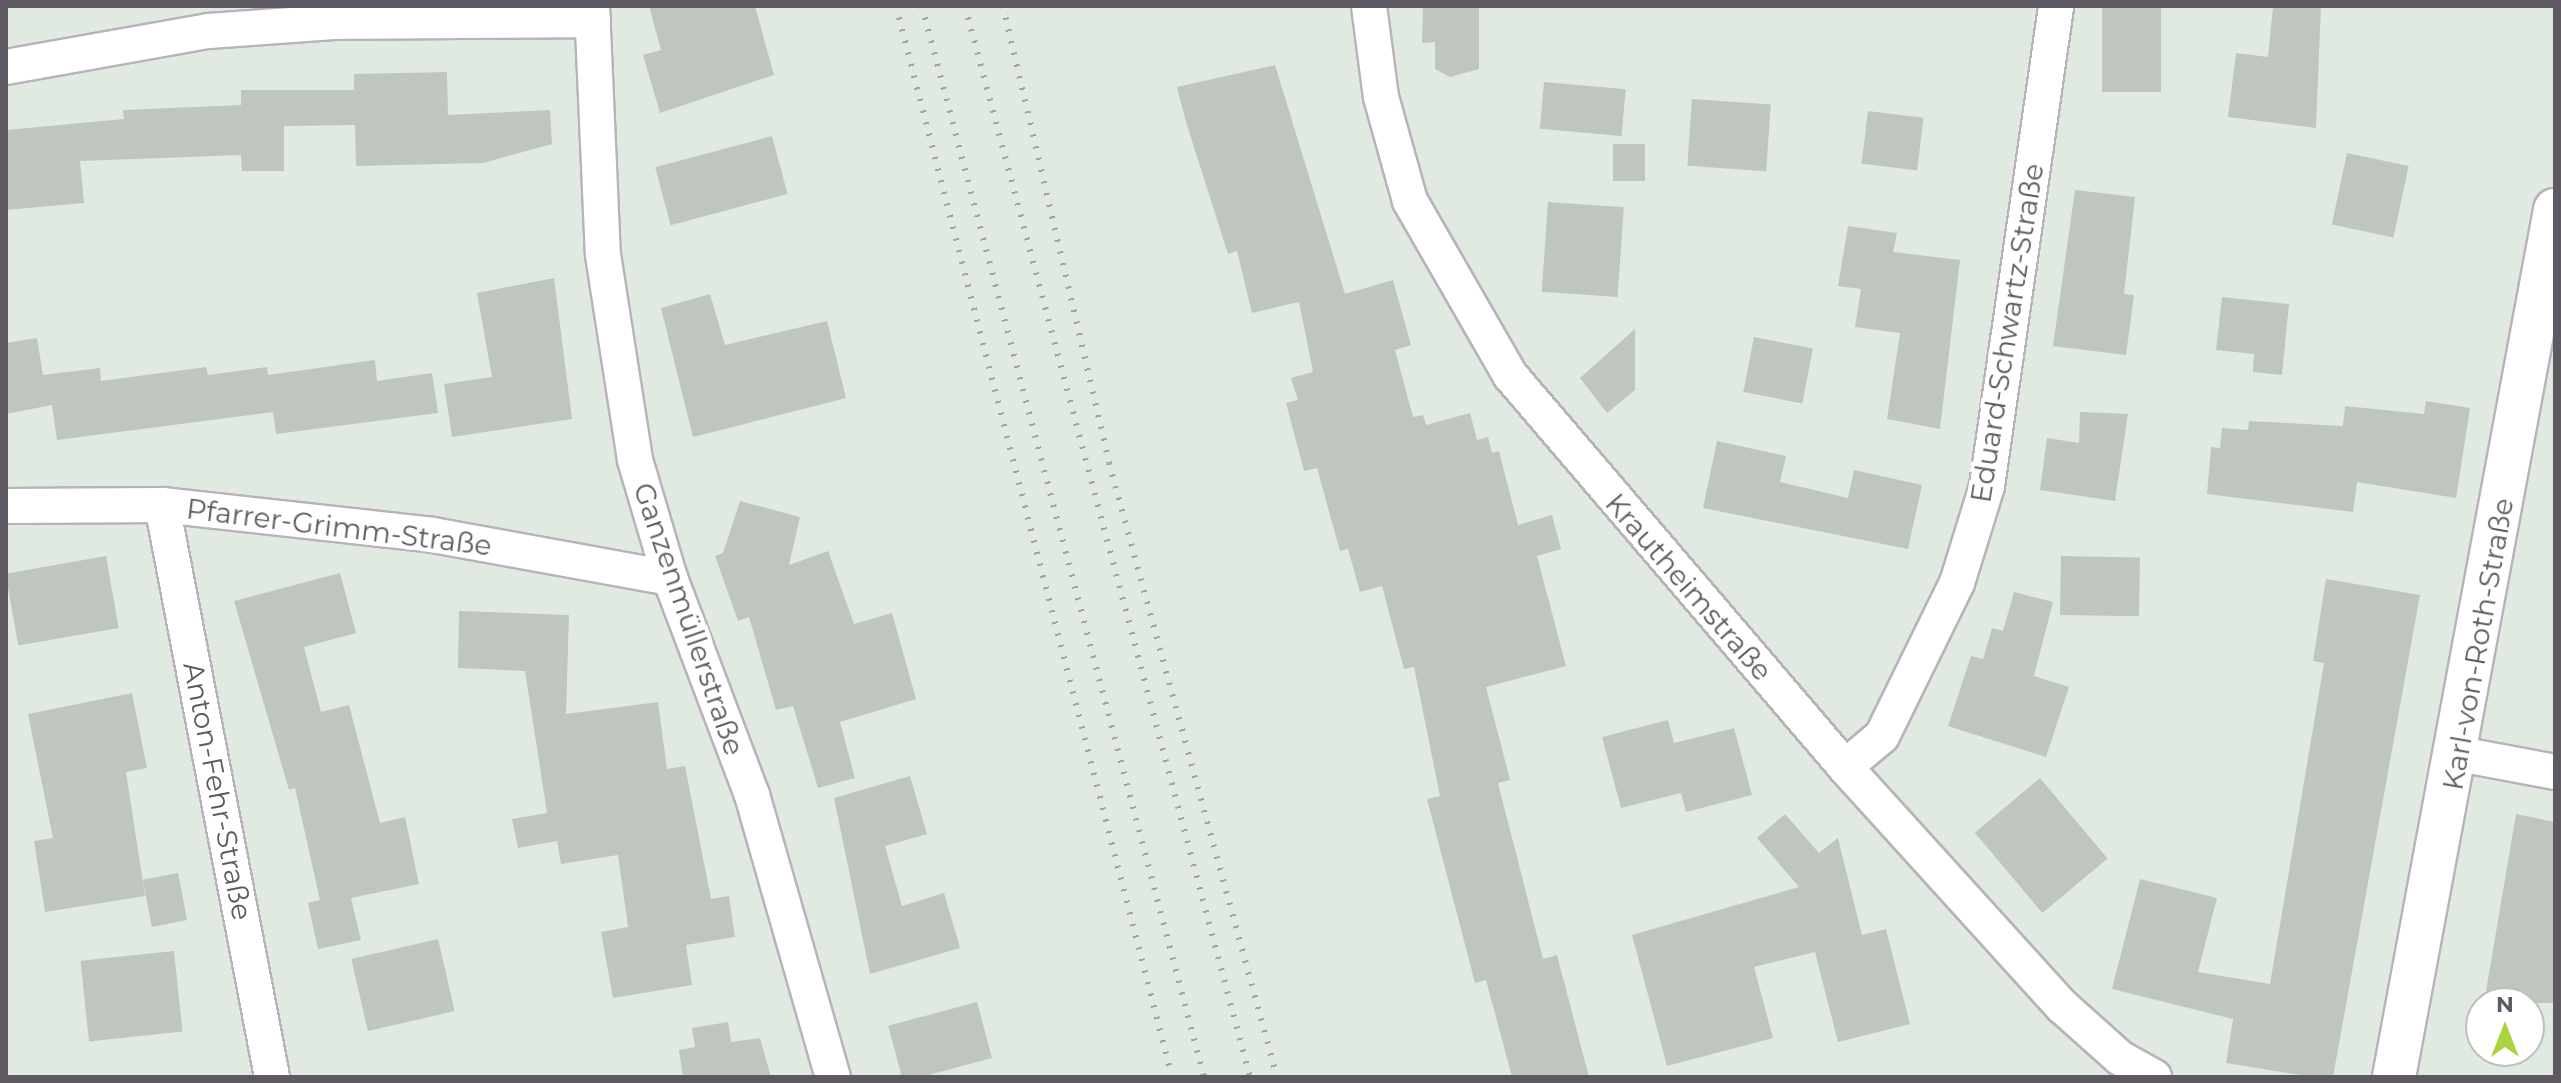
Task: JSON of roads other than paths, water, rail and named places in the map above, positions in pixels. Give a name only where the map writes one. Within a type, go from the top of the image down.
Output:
[{"type":"street","name":"Krautheimstraße","points":[[1369,6],[1381,97],[1410,201],[1460,297],[1510,375],[1845,767],[2063,1007],[2113,1068],[2154,1077]]},
{"type":"street","name":"Eduard-Schwartz-Straße","points":[[1845,767],[1882,736],[1957,583],[1987,486],[2056,6]]},
{"type":"street","points":[[6,67],[209,31],[334,22],[593,13]]},
{"type":"street","name":"Ganzenmüllerstraße","points":[[593,13],[615,352],[635,460],[670,578],[752,795],[833,1077]]},
{"type":"street","name":"Karl-von-Roth-Straße","points":[[2394,1077],[2459,754],[2555,210]]},
{"type":"street","name":"Pfarrer-Grimm-Straße","points":[[6,506],[162,505],[433,535],[670,578]]},
{"type":"street","name":"Anton-Fehr-Straße","points":[[162,505],[272,1077]]},
{"type":"street","points":[[2459,754],[2555,772]]},
{"type":"railway","points":[[896,6],[1172,1077]]},
{"type":"railway","points":[[922,6],[1204,1077]]},
{"type":"railway","points":[[965,6],[1250,1077]]},
{"type":"railway","points":[[1003,6],[1109,463],[1277,1077]]}]
